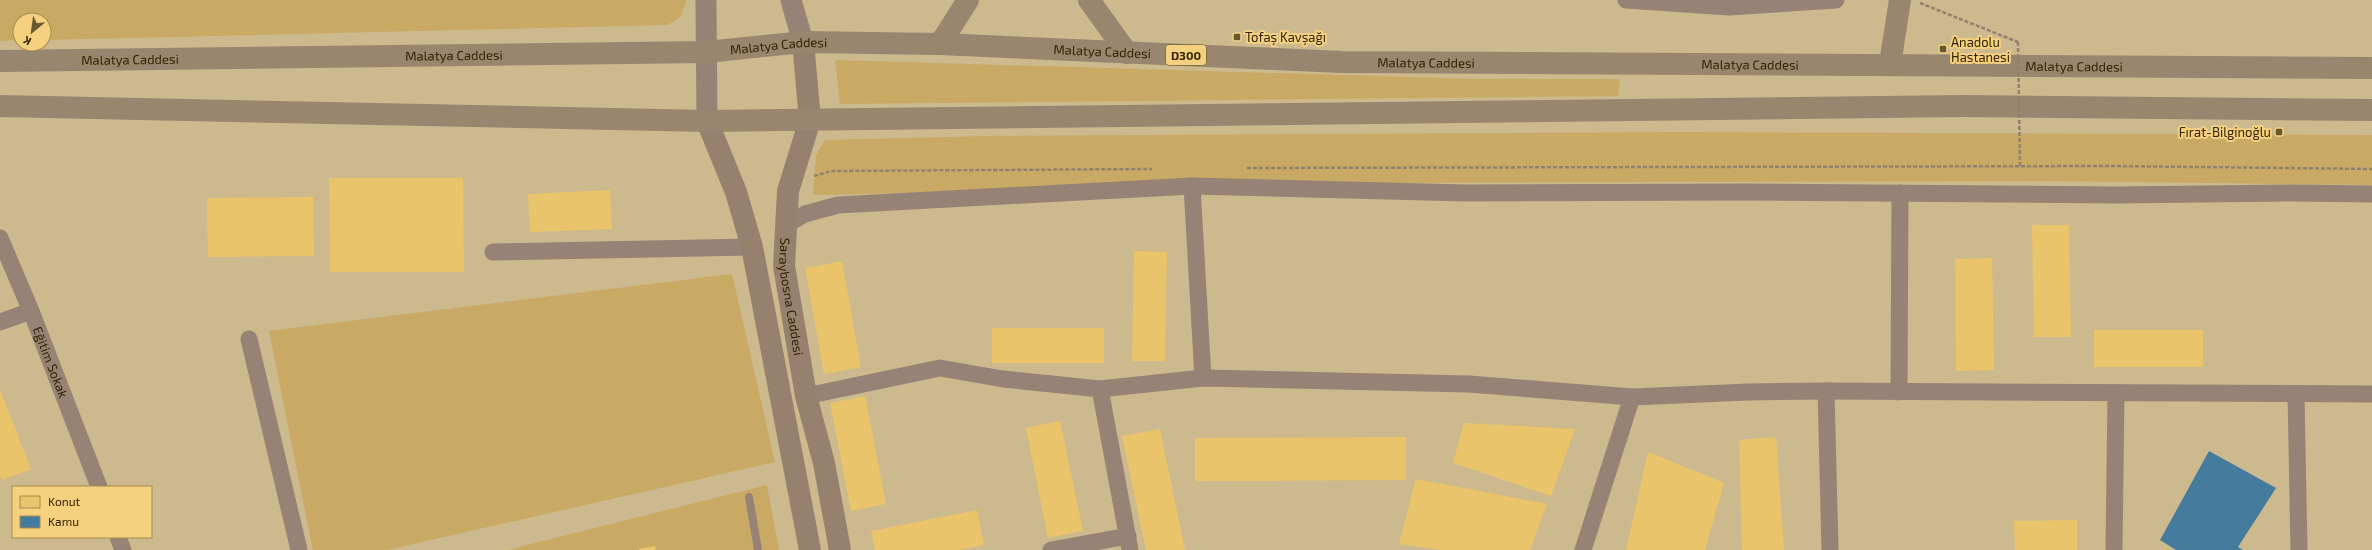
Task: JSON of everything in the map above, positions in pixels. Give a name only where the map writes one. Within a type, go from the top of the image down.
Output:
[{"type":"highway","points":[[940,44],[968,0]]},
{"type":"highway","points":[[1089,0],[1127,53]]},
{"type":"highway","points":[[1890,64],[1910,1]]},
{"type":"highway","name":"Malatya Caddesi","points":[[0,61],[707,52],[803,42],[940,44],[1342,62],[2372,68]]},
{"type":"highway","points":[[0,106],[707,122],[1964,106],[2372,110]]},
{"type":"main road","name":"Saraybosna Caddesi","points":[[803,42],[810,120],[788,191],[784,266],[806,396],[824,463],[840,550]]},
{"type":"main road","name":"Saraybosna Caddesi","points":[[707,122],[736,192],[752,247],[810,550]]},
{"type":"street","points":[[706,0],[707,122]]},
{"type":"street","points":[[790,0],[803,42]]},
{"type":"street","points":[[1626,0],[1729,7],[1836,0]]},
{"type":"street","points":[[1192,186],[1203,378]]},
{"type":"street","points":[[786,225],[805,214],[838,205],[1192,186],[1466,193],[2372,194]]},
{"type":"street","points":[[1899,392],[1900,193]]},
{"type":"street","name":"Eğitim Sokak","points":[[0,238],[31,311],[99,486]]},
{"type":"street","points":[[493,252],[752,247]]},
{"type":"street","points":[[0,322],[31,311]]},
{"type":"street","points":[[249,340],[299,550]]},
{"type":"street","points":[[806,396],[940,368],[1003,379],[1100,389],[1203,378],[1469,384],[1632,397],[1748,392],[1826,391],[2372,394]]},
{"type":"street","points":[[1051,550],[1129,543],[1100,389]]},
{"type":"street","points":[[1826,391],[1830,550]]},
{"type":"street","points":[[2114,550],[2116,393]]},
{"type":"street","points":[[2296,394],[2299,550]]},
{"type":"street","points":[[1583,550],[1632,397]]},
{"type":"street","points":[[118,538],[124,550]]},
{"type":"lane","points":[[748,497],[758,550]]},
{"type":"path","points":[[1910,1],[2018,42],[2020,166]]},
{"type":"path","points":[[1240,168],[2020,166],[2372,169]]},
{"type":"path","points":[[788,191],[801,180],[831,171],[1154,169]]},
{"type":"shaded area","points":[[0,0],[687,0],[680,17],[668,25],[52,40],[52,12],[12,12],[12,40],[0,41]]},
{"type":"shaded area","points":[[835,60],[1477,79],[1620,79],[1618,96],[840,104]]},
{"type":"shaded area","points":[[1678,132],[2372,135],[2372,185],[2045,181],[1378,183],[813,195],[816,155],[825,140],[986,136]]},
{"type":"shaded area","points":[[732,274],[775,462],[387,550],[313,550],[269,331]]},
{"type":"shaded area","points":[[767,485],[779,550],[507,550]]},
{"type":"building: Konut","points":[[329,178],[463,178],[464,272],[330,272]]},
{"type":"building: Konut","points":[[610,190],[612,229],[530,232],[528,194]]},
{"type":"building: Konut","points":[[313,197],[314,256],[208,257],[207,198]]},
{"type":"building: Konut","points":[[2032,225],[2069,225],[2071,337],[2034,337]]},
{"type":"building: Konut","points":[[1134,251],[1167,252],[1165,361],[1132,361]]},
{"type":"building: Konut","points":[[1992,258],[1994,370],[1956,371],[1955,259]]},
{"type":"building: Konut","points":[[842,261],[861,367],[824,374],[805,268]]},
{"type":"building: Konut","points":[[992,328],[1104,328],[1104,363],[992,363]]},
{"type":"building: Konut","points":[[2094,330],[2203,330],[2203,367],[2094,367]]},
{"type":"building: Konut","points":[[0,390],[31,469],[2,480],[0,475]]},
{"type":"building: Konut","points":[[865,396],[886,504],[851,511],[830,403]]},
{"type":"building: Konut","points":[[1060,421],[1083,531],[1048,538],[1026,428]]},
{"type":"building: Konut","points":[[1464,423],[1575,429],[1551,496],[1453,463]]},
{"type":"building: Konut","points":[[1160,429],[1185,550],[1146,550],[1122,436]]},
{"type":"building: Konut","points":[[1406,437],[1406,480],[1195,481],[1195,438]]},
{"type":"building: Konut","points":[[1776,437],[1784,550],[1742,550],[1739,440]]},
{"type":"building: Konut","points":[[1648,452],[1724,483],[1705,550],[1626,550]]},
{"type":"building: Konut","points":[[1416,479],[1547,504],[1530,550],[1443,550],[1399,544]]},
{"type":"building: Konut","points":[[977,510],[984,545],[958,550],[875,550],[871,531]]},
{"type":"building: Konut","points":[[2077,520],[2077,550],[2015,550],[2014,521]]},
{"type":"building: Konut","points":[[655,546],[656,550],[639,550],[639,549]]},
{"type":"building: Kamu","points":[[2209,451],[2276,488],[2238,547],[2243,550],[2176,550],[2160,540]]},
{"type":"place","name":"Tofaş Kavşağı","points":[[1237,37]]},
{"type":"place","name":"Anadolu Hastanesi","points":[[1943,49]]},
{"type":"place","name":"Fırat-Bilginoğlu","points":[[2279,132]]}]
